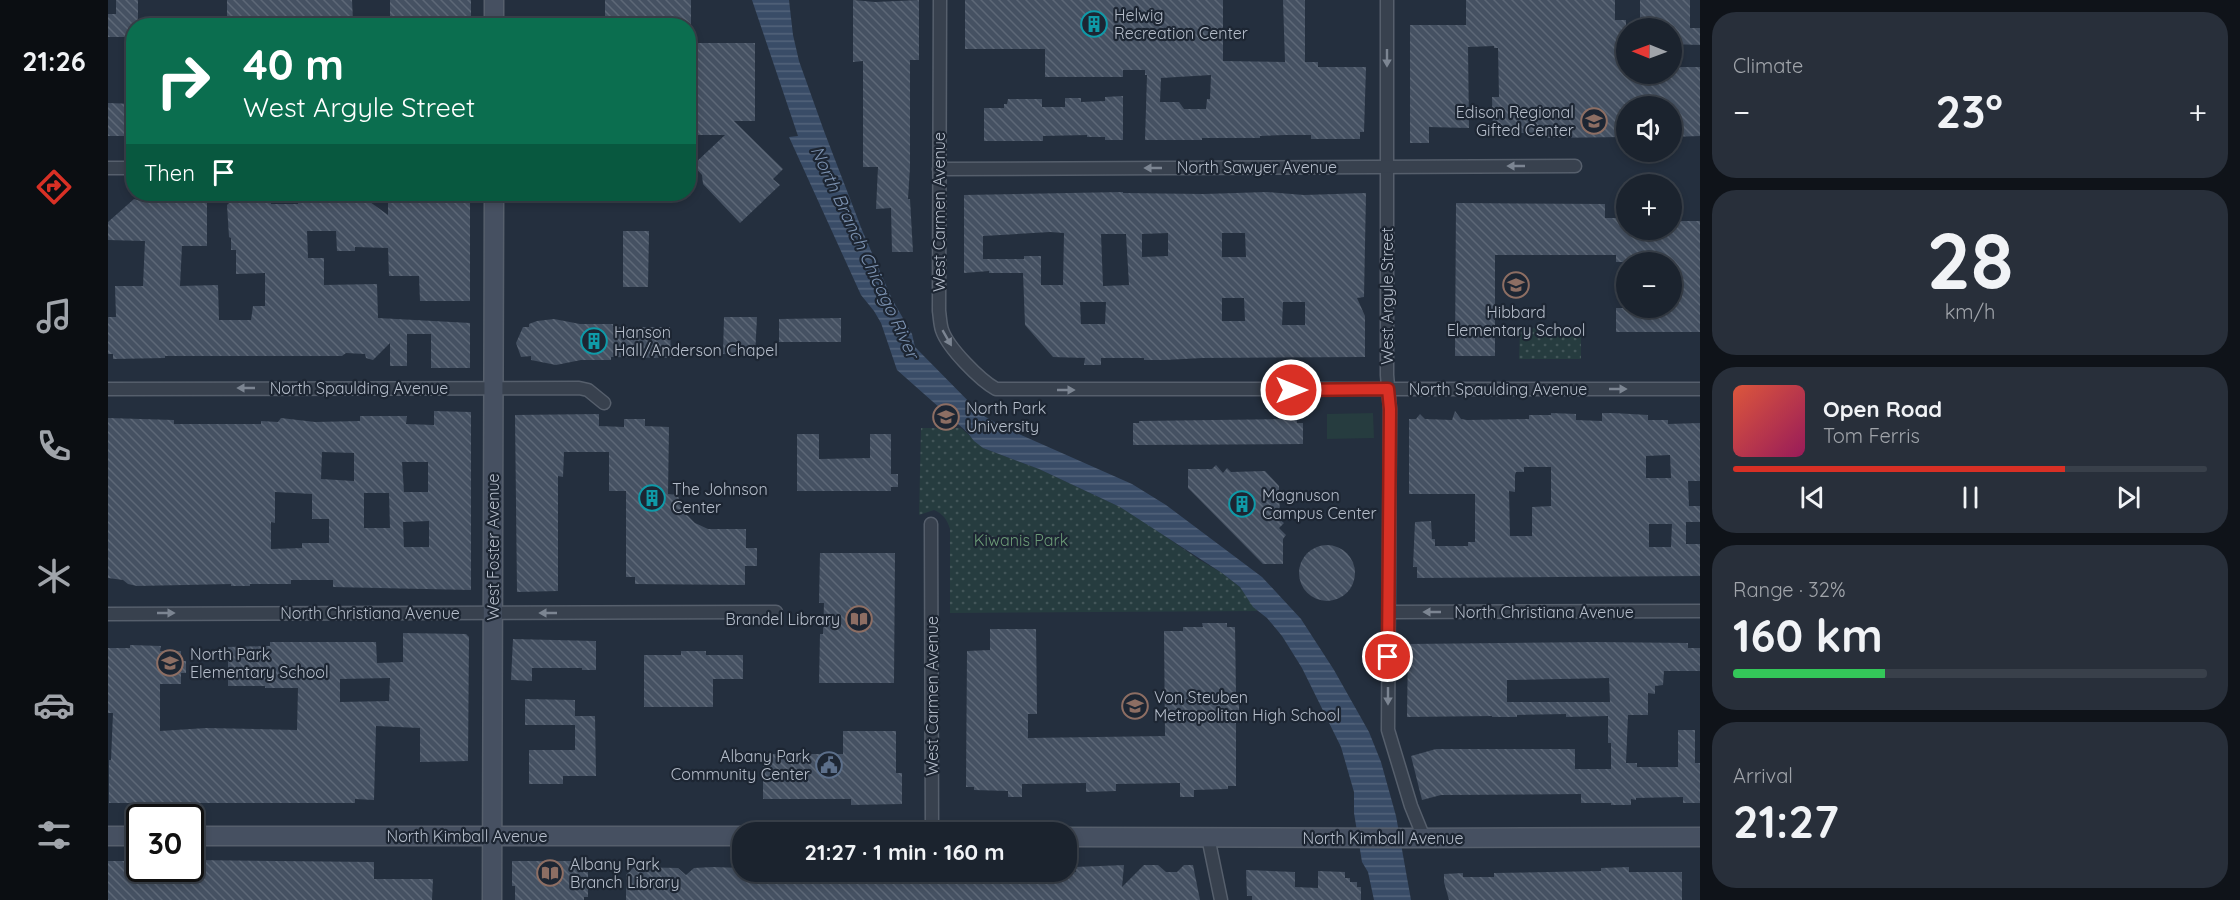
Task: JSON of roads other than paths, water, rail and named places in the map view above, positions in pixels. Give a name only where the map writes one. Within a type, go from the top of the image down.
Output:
[{"type":"street","points":[[494,0],[494,18]]},
{"type":"street","name":"West Carmen Avenue","points":[[940,0],[938,281],[942,331],[951,345],[988,384],[996,389],[1008,390]]},
{"type":"street","name":"West Argyle Street","points":[[1387,0],[1388,389],[1390,409],[1388,730],[1411,806],[1415,838]]},
{"type":"street","name":"North Sawyer Avenue","points":[[939,169],[1575,166]]},
{"type":"street","points":[[108,168],[126,168]]},
{"type":"street","name":"West Foster Avenue","points":[[492,900],[494,201]]},
{"type":"street","name":"North Spaulding Avenue","points":[[108,389],[579,388],[588,390],[604,403]]},
{"type":"street","name":"North Spaulding Avenue","points":[[1008,390],[1700,388]]},
{"type":"street","name":"West Carmen Avenue","points":[[931,524],[932,822]]},
{"type":"street","name":"North Christiana Avenue","points":[[1389,612],[1700,611]]},
{"type":"street","name":"North Christiana Avenue","points":[[108,614],[776,612]]},
{"type":"street","points":[[108,836],[126,836]]},
{"type":"street","name":"North Kimball Avenue","points":[[204,836],[732,836]]},
{"type":"street","name":"North Kimball Avenue","points":[[1077,837],[1700,837]]},
{"type":"street","points":[[1208,837],[1221,900]]},
{"type":"water","name":"North Branch Chicago River","points":[[752,0],[789,0],[799,61],[824,131],[862,230],[892,299],[912,334],[915,347],[982,415],[1005,428],[1132,484],[1166,505],[1262,577],[1301,619],[1334,670],[1369,732],[1381,762],[1396,816],[1411,900],[1374,900],[1368,872],[1362,862],[1354,813],[1354,792],[1341,747],[1302,668],[1282,636],[1267,618],[1253,607],[1240,587],[1120,507],[1039,469],[983,448],[897,370],[881,323],[861,295],[789,137],[798,136]]},
{"type":"place","name":"Helwig Recreation Center","points":[[1094,24]]},
{"type":"place","name":"Edison Regional Gifted Center","points":[[1594,121]]},
{"type":"place","name":"Hibbard Elementary School","points":[[1516,285]]},
{"type":"place","name":"Hanson Hall/Anderson Chapel","points":[[594,341]]},
{"type":"place","name":"North Park University","points":[[946,417]]},
{"type":"place","name":"The Johnson Center","points":[[652,498]]},
{"type":"place","name":"Magnuson Campus Center","points":[[1242,504]]},
{"type":"place","name":"Brandel Library","points":[[859,619]]},
{"type":"place","name":"North Park Elementary School","points":[[170,663]]},
{"type":"place","name":"Von Steuben Metropolitan High School","points":[[1135,706]]},
{"type":"place","name":"Albany Park Community Center","points":[[829,765]]},
{"type":"place","name":"Albany Park Branch Library","points":[[550,873]]},
{"type":"park label","name":"Kiwanis Park","points":[[1021,540]]}]
